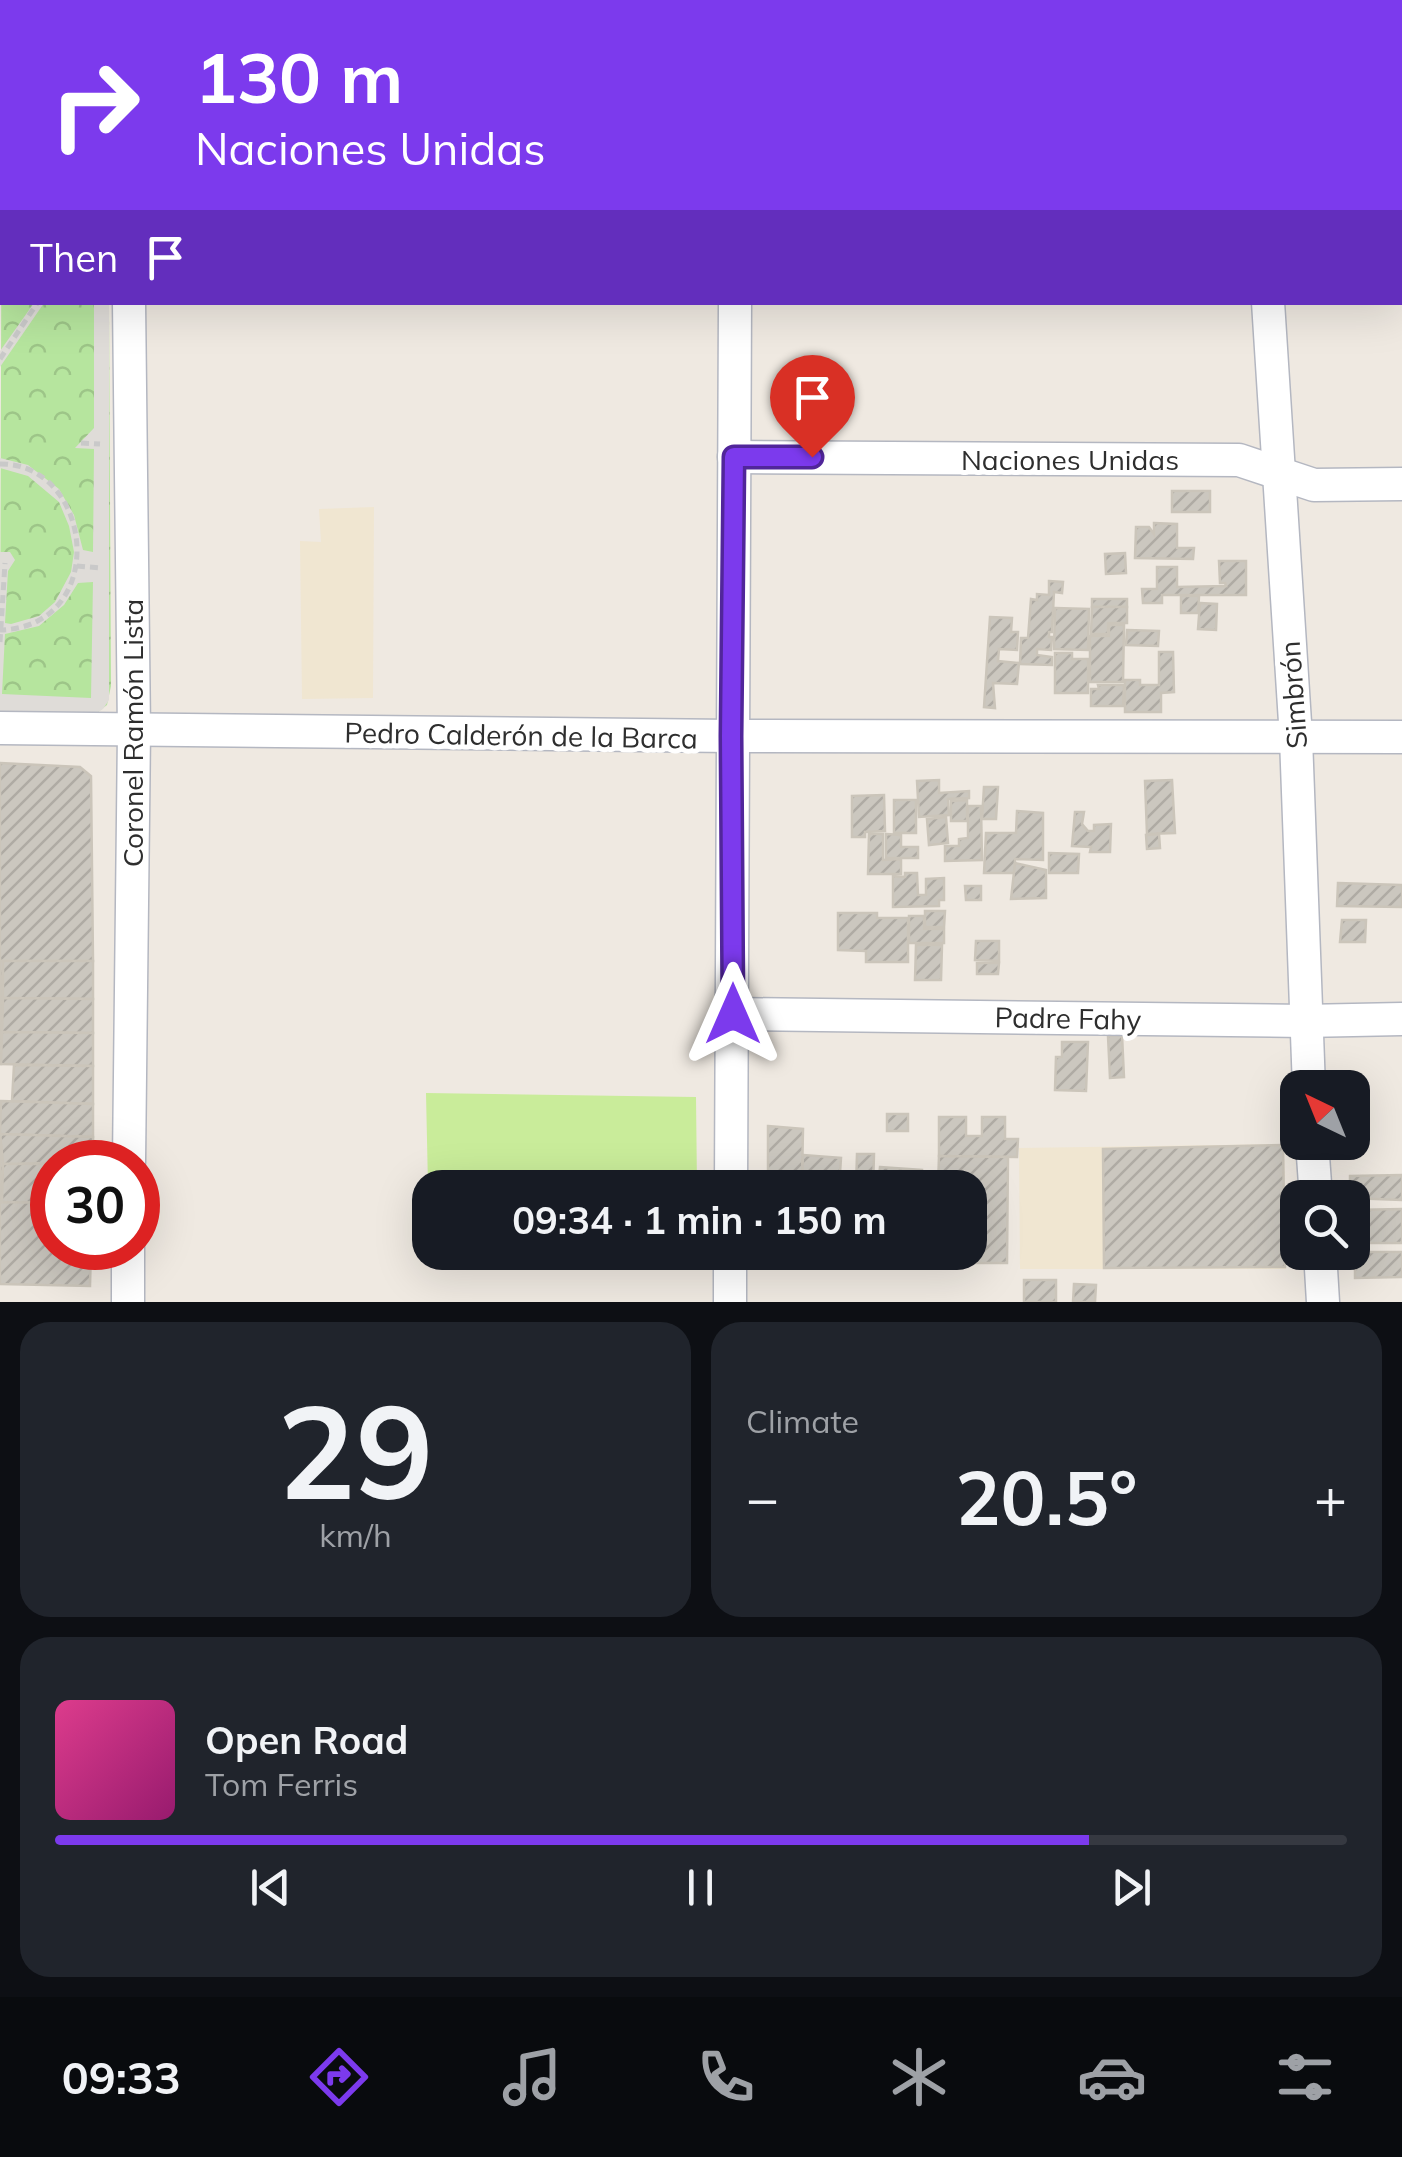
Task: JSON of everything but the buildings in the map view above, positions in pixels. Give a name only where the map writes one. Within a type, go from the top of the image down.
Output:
[{"type":"street","name":"Coronel Ramón Lista","points":[[129,305],[134,731],[129,1140]]},
{"type":"street","points":[[731,1170],[735,305]]},
{"type":"street","name":"Simbrón","points":[[1268,305],[1296,738],[1308,1070]]},
{"type":"street","name":"Naciones Unidas","points":[[734,457],[1239,460],[1314,485],[1402,484]]},
{"type":"street","name":"Pedro Calderón de la Barca","points":[[0,728],[731,736],[1402,737]]},
{"type":"street","name":"Padre Fahy","points":[[733,1014],[1402,1019]]},
{"type":"street","points":[[128,1270],[128,1302]]},
{"type":"street","points":[[730,1270],[730,1302]]},
{"type":"street","points":[[1321,1270],[1323,1302]]},
{"type":"path","points":[[0,359],[36,305]]},
{"type":"path","points":[[81,443],[100,444]]},
{"type":"path","points":[[0,464],[32,473],[62,499],[76,533],[77,566],[66,595],[51,613],[29,626],[0,630]]},
{"type":"path","points":[[0,642],[5,563]]},
{"type":"path","points":[[77,566],[101,568]]},
{"type":"shaded area","points":[[33,305],[43,305],[0,367],[0,351]]},
{"type":"shaded area","points":[[94,305],[109,305],[109,700],[93,715],[0,714],[0,552],[10,552],[15,560],[8,571],[5,623],[11,624],[39,616],[55,602],[71,572],[74,552],[59,502],[28,476],[0,468],[0,458],[28,465],[59,489],[74,515],[83,550],[93,552],[94,449],[75,448],[94,428]],"holes":[[[93,582],[91,698],[2,694],[5,634],[39,626],[64,605],[78,583]]]},
{"type":"shaded area","points":[[374,507],[373,698],[302,699],[300,541],[321,542],[319,509]]},
{"type":"shaded area","points":[[1280,1144],[1285,1180],[1280,1180],[1280,1269],[1020,1269],[1019,1148]]},
{"type":"green space","points":[[1,305],[109,305],[111,686],[107,705],[98,712],[0,714]]},
{"type":"green space","points":[[426,1093],[696,1097],[697,1170],[428,1170]]},
{"type":"route","points":[[733,1014],[734,457],[812,457]]}]
